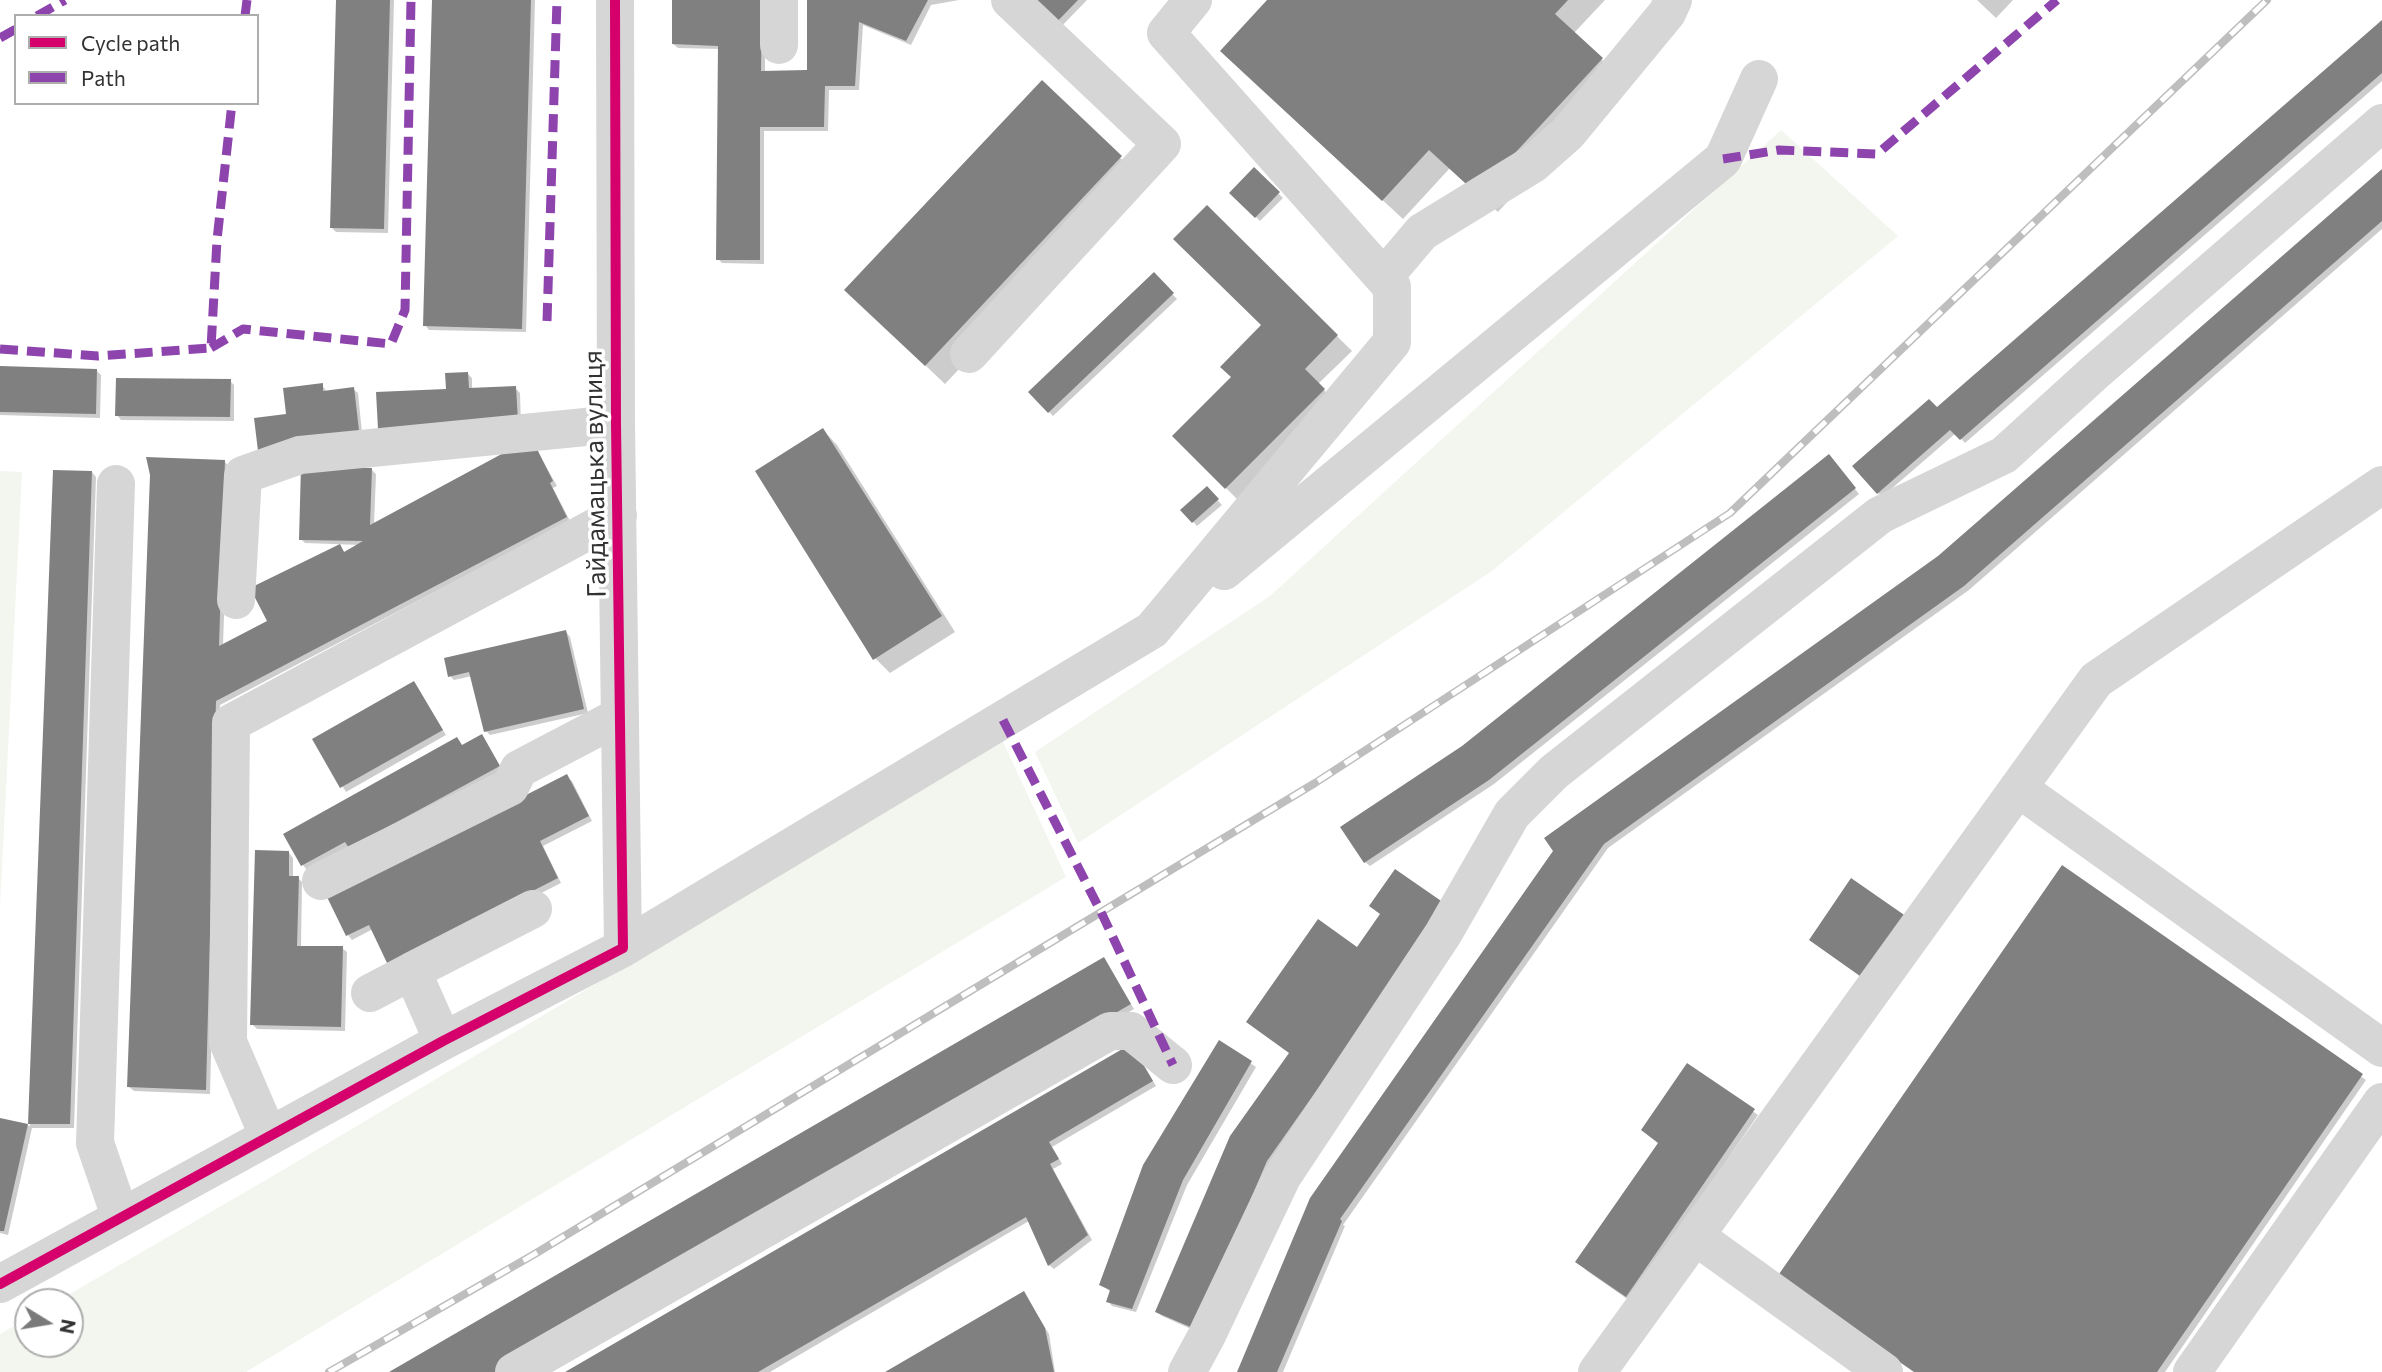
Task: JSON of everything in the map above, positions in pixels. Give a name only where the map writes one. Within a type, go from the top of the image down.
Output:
[{"type":"street","name":"Гайдамацька вулиця","points":[[615,0],[616,424],[623,948]]},
{"type":"street","points":[[779,0],[779,45]]},
{"type":"street","points":[[969,354],[1162,144],[1010,0]]},
{"type":"street","points":[[1152,630],[1392,342],[1392,287],[1166,33],[1193,0]]},
{"type":"street","points":[[1384,277],[1422,232],[1533,164],[1568,133],[1667,13],[1673,0]]},
{"type":"street","points":[[0,1284],[268,1135],[623,948],[1152,630],[1723,159],[1759,79]]},
{"type":"street","points":[[1187,1372],[1282,1177],[1443,934],[1512,814],[1554,772],[1880,515],[2004,455],[2094,373],[2382,123]]},
{"type":"street","points":[[236,600],[243,475],[300,455],[616,424]]},
{"type":"street","points":[[116,484],[95,1143],[120,1216]]},
{"type":"street","points":[[1597,1372],[2096,680],[2382,485]]},
{"type":"street","points":[[268,1135],[228,1042],[231,723],[618,515]]},
{"type":"street","points":[[321,881],[510,787],[519,769],[620,716]]},
{"type":"street","points":[[2018,788],[2382,1048]]},
{"type":"street","points":[[370,993],[533,909]]},
{"type":"street","points":[[412,971],[443,1041]]},
{"type":"street","points":[[514,1372],[1110,1031],[1131,1031],[1173,1065]]},
{"type":"street","points":[[2192,1372],[2382,1102]]},
{"type":"street","points":[[1695,1236],[1884,1372]]},
{"type":"shaded area","points":[[1781,130],[1898,236],[1492,571],[1078,843],[1035,752],[1270,596]]},
{"type":"shaded area","points":[[0,471],[22,472],[0,907]]},
{"type":"shaded area","points":[[1003,742],[1066,877],[246,1372],[0,1372],[0,1334],[14,1326],[14,1358],[84,1358],[84,1288],[80,1288]]},
{"type":"building","points":[[336,0],[390,0],[384,229],[330,228]]},
{"type":"building","points":[[432,0],[531,0],[522,329],[423,326]]},
{"type":"building","points":[[672,0],[762,0],[761,71],[807,70],[807,0],[928,0],[906,41],[859,22],[855,86],[825,86],[824,127],[760,127],[760,260],[716,260],[718,46],[672,44]]},
{"type":"building","points":[[1020,0],[1078,0],[1050,29]]},
{"type":"building","points":[[1267,0],[1568,0],[1555,14],[1603,58],[1477,194],[1429,150],[1382,201],[1220,51]]},
{"type":"building","points":[[2382,20],[2382,73],[1960,440],[1950,430],[1877,494],[1852,466],[1929,399],[1937,407]]},
{"type":"building","points":[[1042,80],[1122,156],[925,366],[844,290]]},
{"type":"building","points":[[1254,167],[1280,192],[1255,218],[1229,193]]},
{"type":"building","points":[[2382,169],[2382,221],[1964,586],[1604,844],[1340,1219],[1342,1221],[1277,1372],[1237,1372],[1310,1198],[1553,851],[1544,838],[1938,556]]},
{"type":"building","points":[[1207,205],[1338,335],[1305,369],[1325,389],[1225,489],[1172,436],[1231,377],[1220,367],[1261,325],[1173,239]]},
{"type":"building","points":[[1154,272],[1174,293],[1048,413],[1028,392]]},
{"type":"building","points":[[0,366],[97,369],[96,414],[0,412]]},
{"type":"building","points":[[468,372],[469,388],[516,386],[518,422],[378,429],[376,392],[446,389],[445,373]]},
{"type":"building","points":[[116,378],[231,379],[230,417],[115,416]]},
{"type":"building","points":[[323,383],[323,391],[354,387],[360,439],[258,451],[254,418],[286,414],[283,388]]},
{"type":"building","points":[[823,428],[942,616],[873,660],[755,471]]},
{"type":"building","points":[[522,443],[535,445],[567,517],[216,701],[206,1090],[127,1087],[150,475],[146,457],[225,460],[219,646],[267,621],[250,588],[340,544],[344,552],[363,541],[299,540],[301,466],[372,468],[370,525]]},
{"type":"building","points":[[1829,454],[1856,488],[1489,780],[1364,863],[1340,827],[1462,746]]},
{"type":"building","points":[[53,470],[92,471],[70,1124],[28,1124]]},
{"type":"building","points":[[1207,486],[1219,499],[1192,523],[1180,510]]},
{"type":"building","points":[[566,630],[584,709],[484,732],[469,672],[448,677],[444,658]]},
{"type":"building","points":[[414,681],[443,730],[340,788],[312,739]]},
{"type":"building","points":[[482,734],[500,766],[349,848],[345,842],[301,866],[283,834],[457,737],[462,745]]},
{"type":"building","points":[[567,774],[589,816],[540,841],[558,878],[388,965],[369,925],[346,936],[327,897]]},
{"type":"building","points":[[255,850],[289,851],[289,876],[299,876],[297,946],[343,946],[341,1027],[250,1025]]},
{"type":"building","points":[[2062,865],[2363,1074],[2157,1372],[1914,1372],[1777,1277]]},
{"type":"building","points":[[1395,869],[1447,905],[1267,1161],[1195,1329],[1155,1312],[1230,1136],[1289,1053],[1246,1022],[1318,919],[1357,947],[1380,914],[1369,906]]},
{"type":"building","points":[[1851,878],[1910,919],[1867,981],[1809,940]]},
{"type":"building","points":[[1104,957],[1131,1004],[496,1372],[389,1372]]},
{"type":"building","points":[[1219,1040],[1252,1061],[1183,1180],[1132,1309],[1106,1302],[1110,1290],[1099,1285],[1143,1165]]},
{"type":"building","points":[[1131,1044],[1153,1081],[1049,1142],[1059,1159],[1050,1164],[1088,1235],[1048,1266],[1026,1217],[758,1372],[565,1372]]},
{"type":"building","points":[[1687,1063],[1755,1109],[1626,1297],[1575,1262],[1658,1143],[1641,1130]]},
{"type":"building","points":[[0,1118],[28,1124],[4,1231],[0,1231]]},
{"type":"building","points":[[1024,1291],[1045,1328],[1054,1372],[885,1372]]},
{"type":"railway","points":[[329,1372],[533,1255],[1315,783],[1730,513],[2267,0]]},
{"type":"marked path","points":[[40,14],[65,0]]},
{"type":"marked path","points":[[245,14],[247,0]]},
{"type":"marked path","points":[[211,348],[243,329],[391,344],[405,310],[411,0]]},
{"type":"marked path","points":[[547,321],[557,0]]},
{"type":"marked path","points":[[1723,159],[1779,150],[1877,154],[2057,0]]},
{"type":"marked path","points":[[0,38],[14,30]]},
{"type":"marked path","points":[[0,349],[98,356],[211,348],[217,240],[232,105]]},
{"type":"marked path","points":[[1003,720],[1101,912],[1173,1065]]},
{"type":"cycle path","points":[[0,1284],[443,1041],[623,948],[616,424],[615,0]]}]
